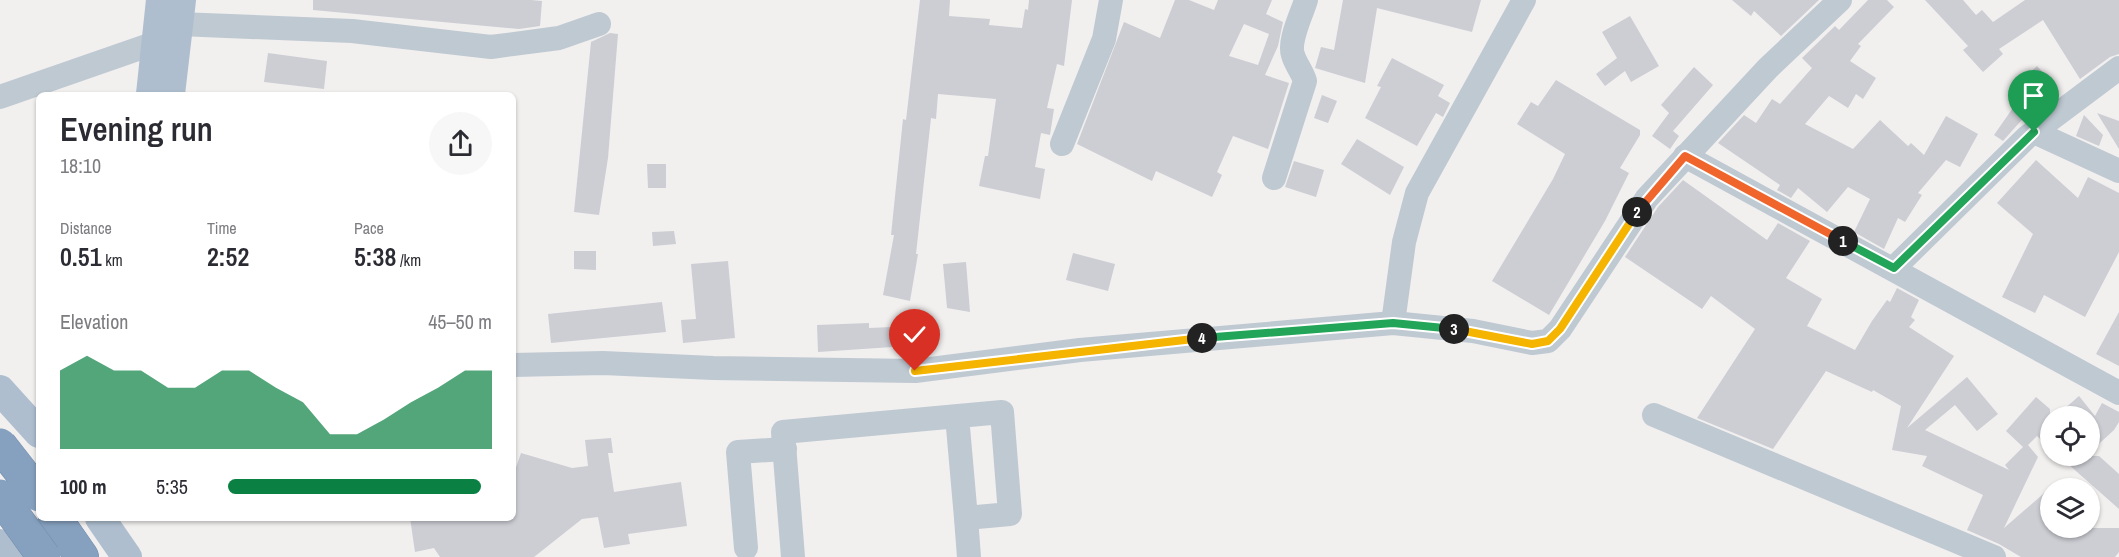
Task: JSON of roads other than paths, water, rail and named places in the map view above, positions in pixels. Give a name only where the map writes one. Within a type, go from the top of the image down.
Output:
[{"type":"highway","points":[[0,445],[36,491]]},
{"type":"highway","points":[[0,496],[44,557]]},
{"type":"highway","points":[[57,521],[82,557]]},
{"type":"main road","points":[[151,92],[161,0]]},
{"type":"main road","points":[[170,92],[180,12]]},
{"type":"main road","points":[[0,390],[36,429]]},
{"type":"main road","points":[[0,464],[36,433]]},
{"type":"main road","points":[[0,509],[36,479]]},
{"type":"main road","points":[[102,521],[127,557]]},
{"type":"main road","points":[[0,543],[10,557]]},
{"type":"street","points":[[1062,144],[1104,39],[1111,0]]},
{"type":"street","points":[[1274,178],[1305,81],[1302,69],[1293,56],[1292,45],[1306,0]]},
{"type":"street","points":[[1393,323],[1404,242],[1417,193],[1524,0]]},
{"type":"street","points":[[516,365],[603,363],[713,368],[915,371],[1125,346],[1393,323],[1473,331],[1532,344],[1548,341],[1560,329],[1647,198],[1768,68],[1840,0]]},
{"type":"street","points":[[180,12],[491,47],[559,38],[599,24]]},
{"type":"street","points":[[0,97],[155,43]]},
{"type":"street","points":[[1894,268],[2034,132],[2119,68]]},
{"type":"street","points":[[2034,132],[2119,171]]},
{"type":"street","points":[[1685,156],[1894,268],[2119,393]]},
{"type":"street","points":[[793,557],[783,432],[1002,412],[1010,514],[966,518]]},
{"type":"street","points":[[957,416],[969,557]]},
{"type":"street","points":[[1654,416],[1994,557]]},
{"type":"street","points":[[746,548],[738,452],[785,449]]}]
